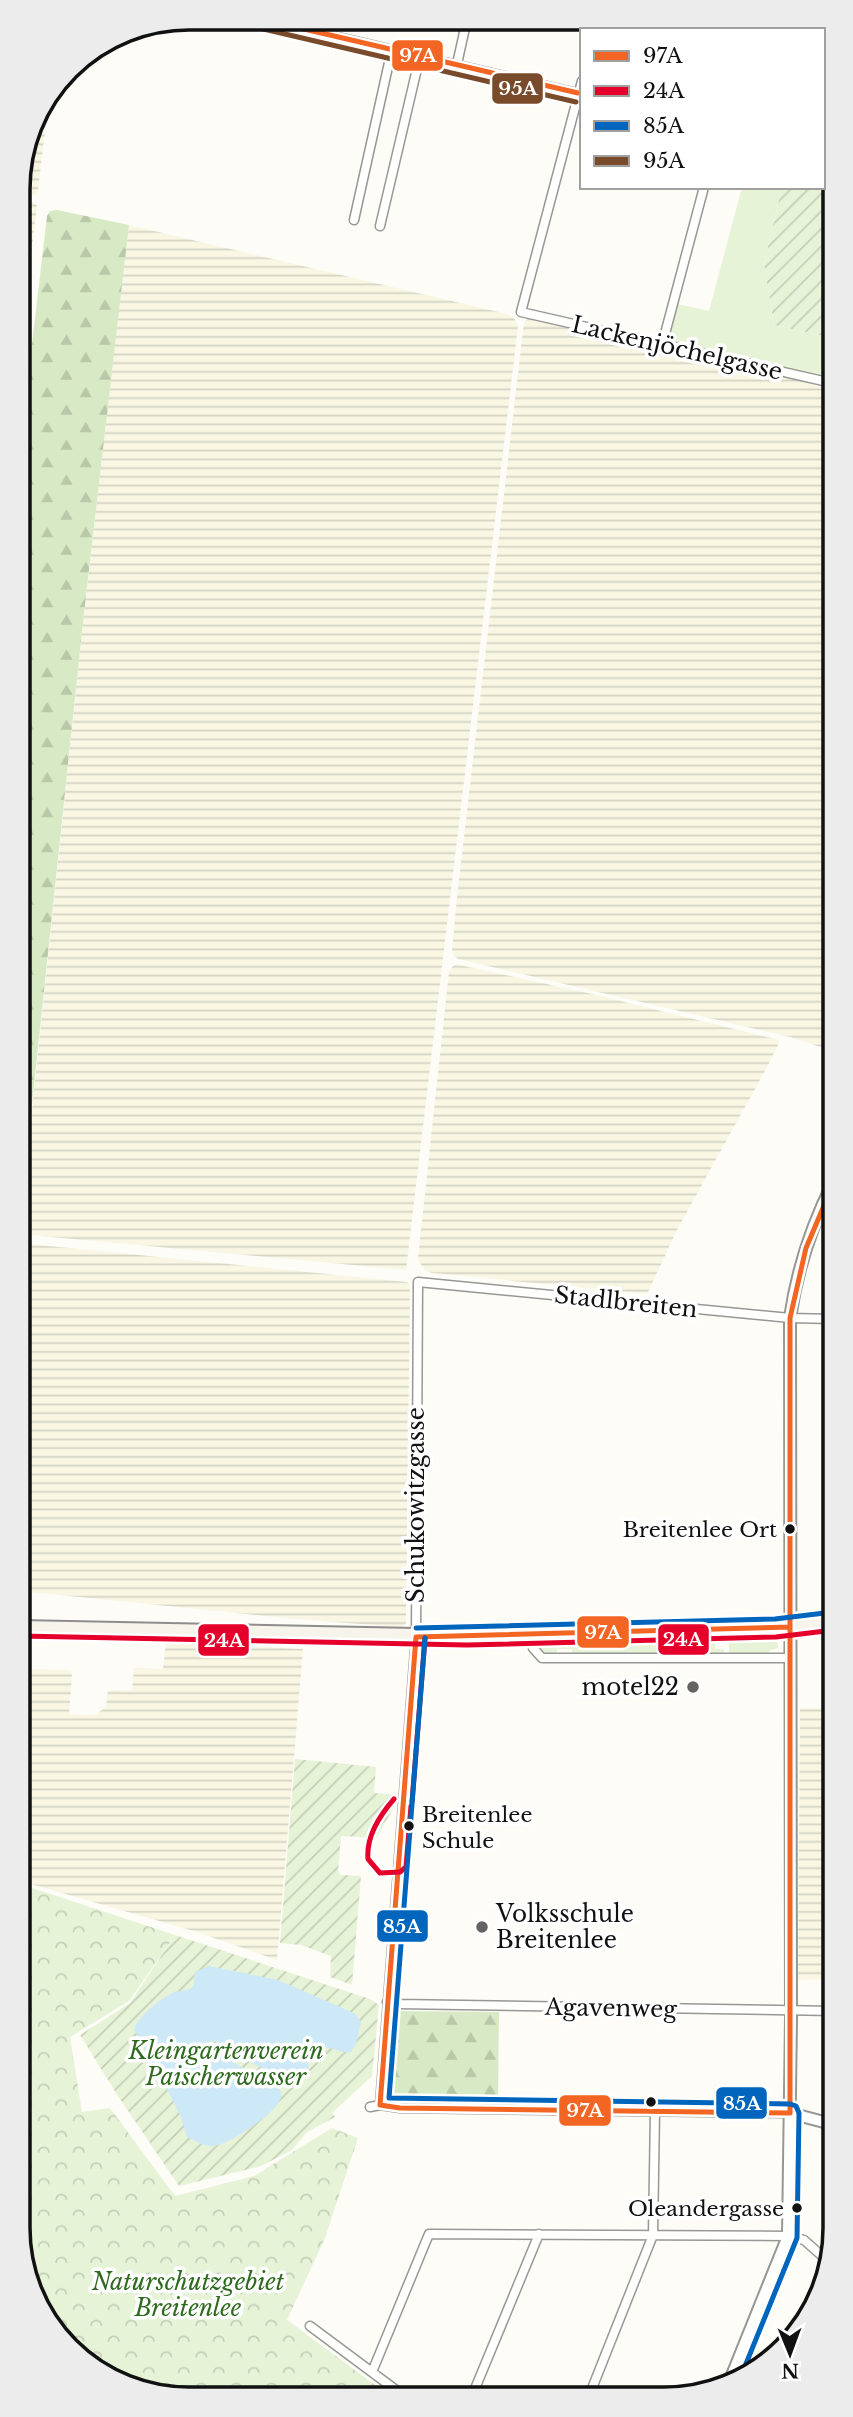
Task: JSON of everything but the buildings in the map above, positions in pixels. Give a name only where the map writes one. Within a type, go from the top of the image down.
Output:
[{"type":"main road","points":[[30,1627],[415,1637],[533,1636],[790,1627],[823,1622]]},
{"type":"street","points":[[309,30],[580,93]]},
{"type":"street","points":[[457,64],[465,30]]},
{"type":"street","points":[[354,220],[392,49]]},
{"type":"street","points":[[380,226],[420,56]]},
{"type":"street","name":"Lackenjöchelgasse","points":[[580,93],[522,312],[823,381]]},
{"type":"street","points":[[662,345],[703,189]]},
{"type":"street","points":[[733,2372],[788,2236],[791,2011],[790,1318],[795,1280],[806,1243],[823,1205]]},
{"type":"street","name":"Stadlbreiten","points":[[418,1282],[790,1318],[823,1318]]},
{"type":"street","name":"Schukowitzgasse","points":[[380,2105],[415,1637],[418,1282]]},
{"type":"street","points":[[533,1636],[533,1648],[542,1658],[790,1658]]},
{"type":"street","name":"Agavenweg","points":[[387,2002],[823,2011]]},
{"type":"street","points":[[370,2107],[380,2105],[400,2108],[790,2113],[823,2122]]},
{"type":"street","points":[[593,2387],[653,2235],[655,2110]]},
{"type":"street","points":[[372,2372],[429,2234],[788,2236],[804,2240],[821,2255]]},
{"type":"street","points":[[476,2387],[539,2234]]},
{"type":"street","points":[[310,2326],[392,2387]]},
{"type":"shaded area","points":[[46,117],[38,191],[30,196],[31,168],[38,137]]},
{"type":"shaded area","points":[[30,202],[37,206],[30,264]]},
{"type":"shaded area","points":[[129,225],[507,314],[514,318],[518,326],[406,1270],[30,1235],[30,1129],[84,613]]},
{"type":"shaded area","points":[[529,318],[823,386],[823,1048],[790,1037],[454,956],[452,951],[457,897],[524,322]]},
{"type":"shaded area","points":[[455,964],[779,1040],[766,1069],[677,1230],[647,1294],[432,1273],[425,1270],[420,1263],[418,1258],[449,971]]},
{"type":"shaded area","points":[[30,1244],[407,1282],[410,1285],[406,1623],[403,1627],[30,1592]]},
{"type":"shaded area","points":[[166,1643],[303,1649],[277,1960],[194,1931],[30,1884],[30,1669],[71,1670],[69,1714],[95,1715],[106,1707],[108,1690],[132,1691],[134,1668],[163,1669]]},
{"type":"shaded area","points":[[800,1708],[823,1708],[823,1979],[798,1980]]},
{"type":"green space","points":[[741,189],[782,189],[764,264],[774,325],[823,336],[823,377],[668,342],[677,304],[709,311]]},
{"type":"green space","points":[[782,189],[823,189],[823,336],[774,325],[764,264]]},
{"type":"green space","points":[[57,210],[129,225],[84,613],[30,1123],[30,361],[47,216],[50,211]]},
{"type":"green space","points":[[723,1639],[723,1643],[715,1643],[715,1649],[724,1649],[724,1654],[572,1653],[572,1649],[557,1649],[557,1653],[545,1653],[539,1647],[544,1641]]},
{"type":"green space","points":[[774,1639],[778,1648],[769,1651],[769,1654],[729,1654],[729,1640]]},
{"type":"green space","points":[[295,1759],[376,1767],[374,1793],[396,1795],[396,1804],[376,1838],[341,1836],[338,1871],[341,1875],[361,1876],[352,1985],[330,1977],[331,1956],[301,1945],[280,1943]]},
{"type":"green space","name":"Naturschutzgebiet Breitenlee","points":[[30,1887],[175,1935],[129,2001],[70,2037],[82,2112],[110,2108],[175,2196],[254,2176],[332,2128],[358,2138],[325,2238],[287,2320],[378,2387],[188,2387],[157,2384],[137,2379],[100,2361],[76,2341],[56,2317],[38,2280],[30,2239]]},
{"type":"green space","name":"Kleingartenverein Paischerwasser","points":[[175,1935],[370,1999],[379,2005],[372,2076],[332,2113],[335,2117],[307,2132],[292,2150],[261,2166],[179,2186],[80,2035],[130,2003]]},
{"type":"green space","points":[[400,2011],[499,2012],[498,2104],[400,2103],[389,2098],[392,2016]]},
{"type":"water","points":[[209,1966],[278,1980],[354,2013],[361,2022],[356,2044],[351,2052],[320,2049],[308,2061],[309,2069],[285,2081],[210,2041],[210,2050],[279,2087],[281,2098],[271,2112],[251,2127],[230,2140],[210,2146],[187,2137],[181,2117],[162,2080],[152,2070],[142,2042],[134,2030],[140,2019],[158,2002],[170,1994],[191,1988],[195,1972]]},
{"type":"transit line","name":"95A","points":[[268,30],[576,102]]},
{"type":"transit line","name":"97A","points":[[308,30],[578,93]]},
{"type":"transit line","name":"97A","points":[[790,2113],[790,1318],[806,1248],[823,1208]]},
{"type":"transit line","name":"85A","points":[[416,1628],[775,1619],[823,1613]]},
{"type":"transit line","name":"97A","points":[[416,1637],[790,1627]]},
{"type":"transit line","name":"24A","points":[[30,1636],[467,1645],[776,1637],[823,1631]]},
{"type":"transit line","name":"97A","points":[[380,2105],[416,1637]]},
{"type":"transit line","name":"24A","points":[[412,1802],[425,1638]]},
{"type":"transit line","name":"85A","points":[[425,1638],[389,2098],[796,2106],[799,2113],[797,2238],[746,2365]]},
{"type":"transit line","name":"24A","points":[[394,1799],[379,1819],[369,1843],[368,1859],[380,1873],[400,1872],[406,1867],[411,1806]]},
{"type":"transit line","name":"97A","points":[[380,2105],[400,2108],[790,2113]]},
{"type":"place","name":"Breitenlee Ort","points":[[790,1529]]},
{"type":"place","name":"motel22","points":[[693,1687]]},
{"type":"place","name":"Breitenlee Schule","points":[[409,1826]]},
{"type":"place","name":"Volksschule Breitenlee","points":[[482,1927]]},
{"type":"place","name":"Oleandergasse","points":[[797,2208]]}]
